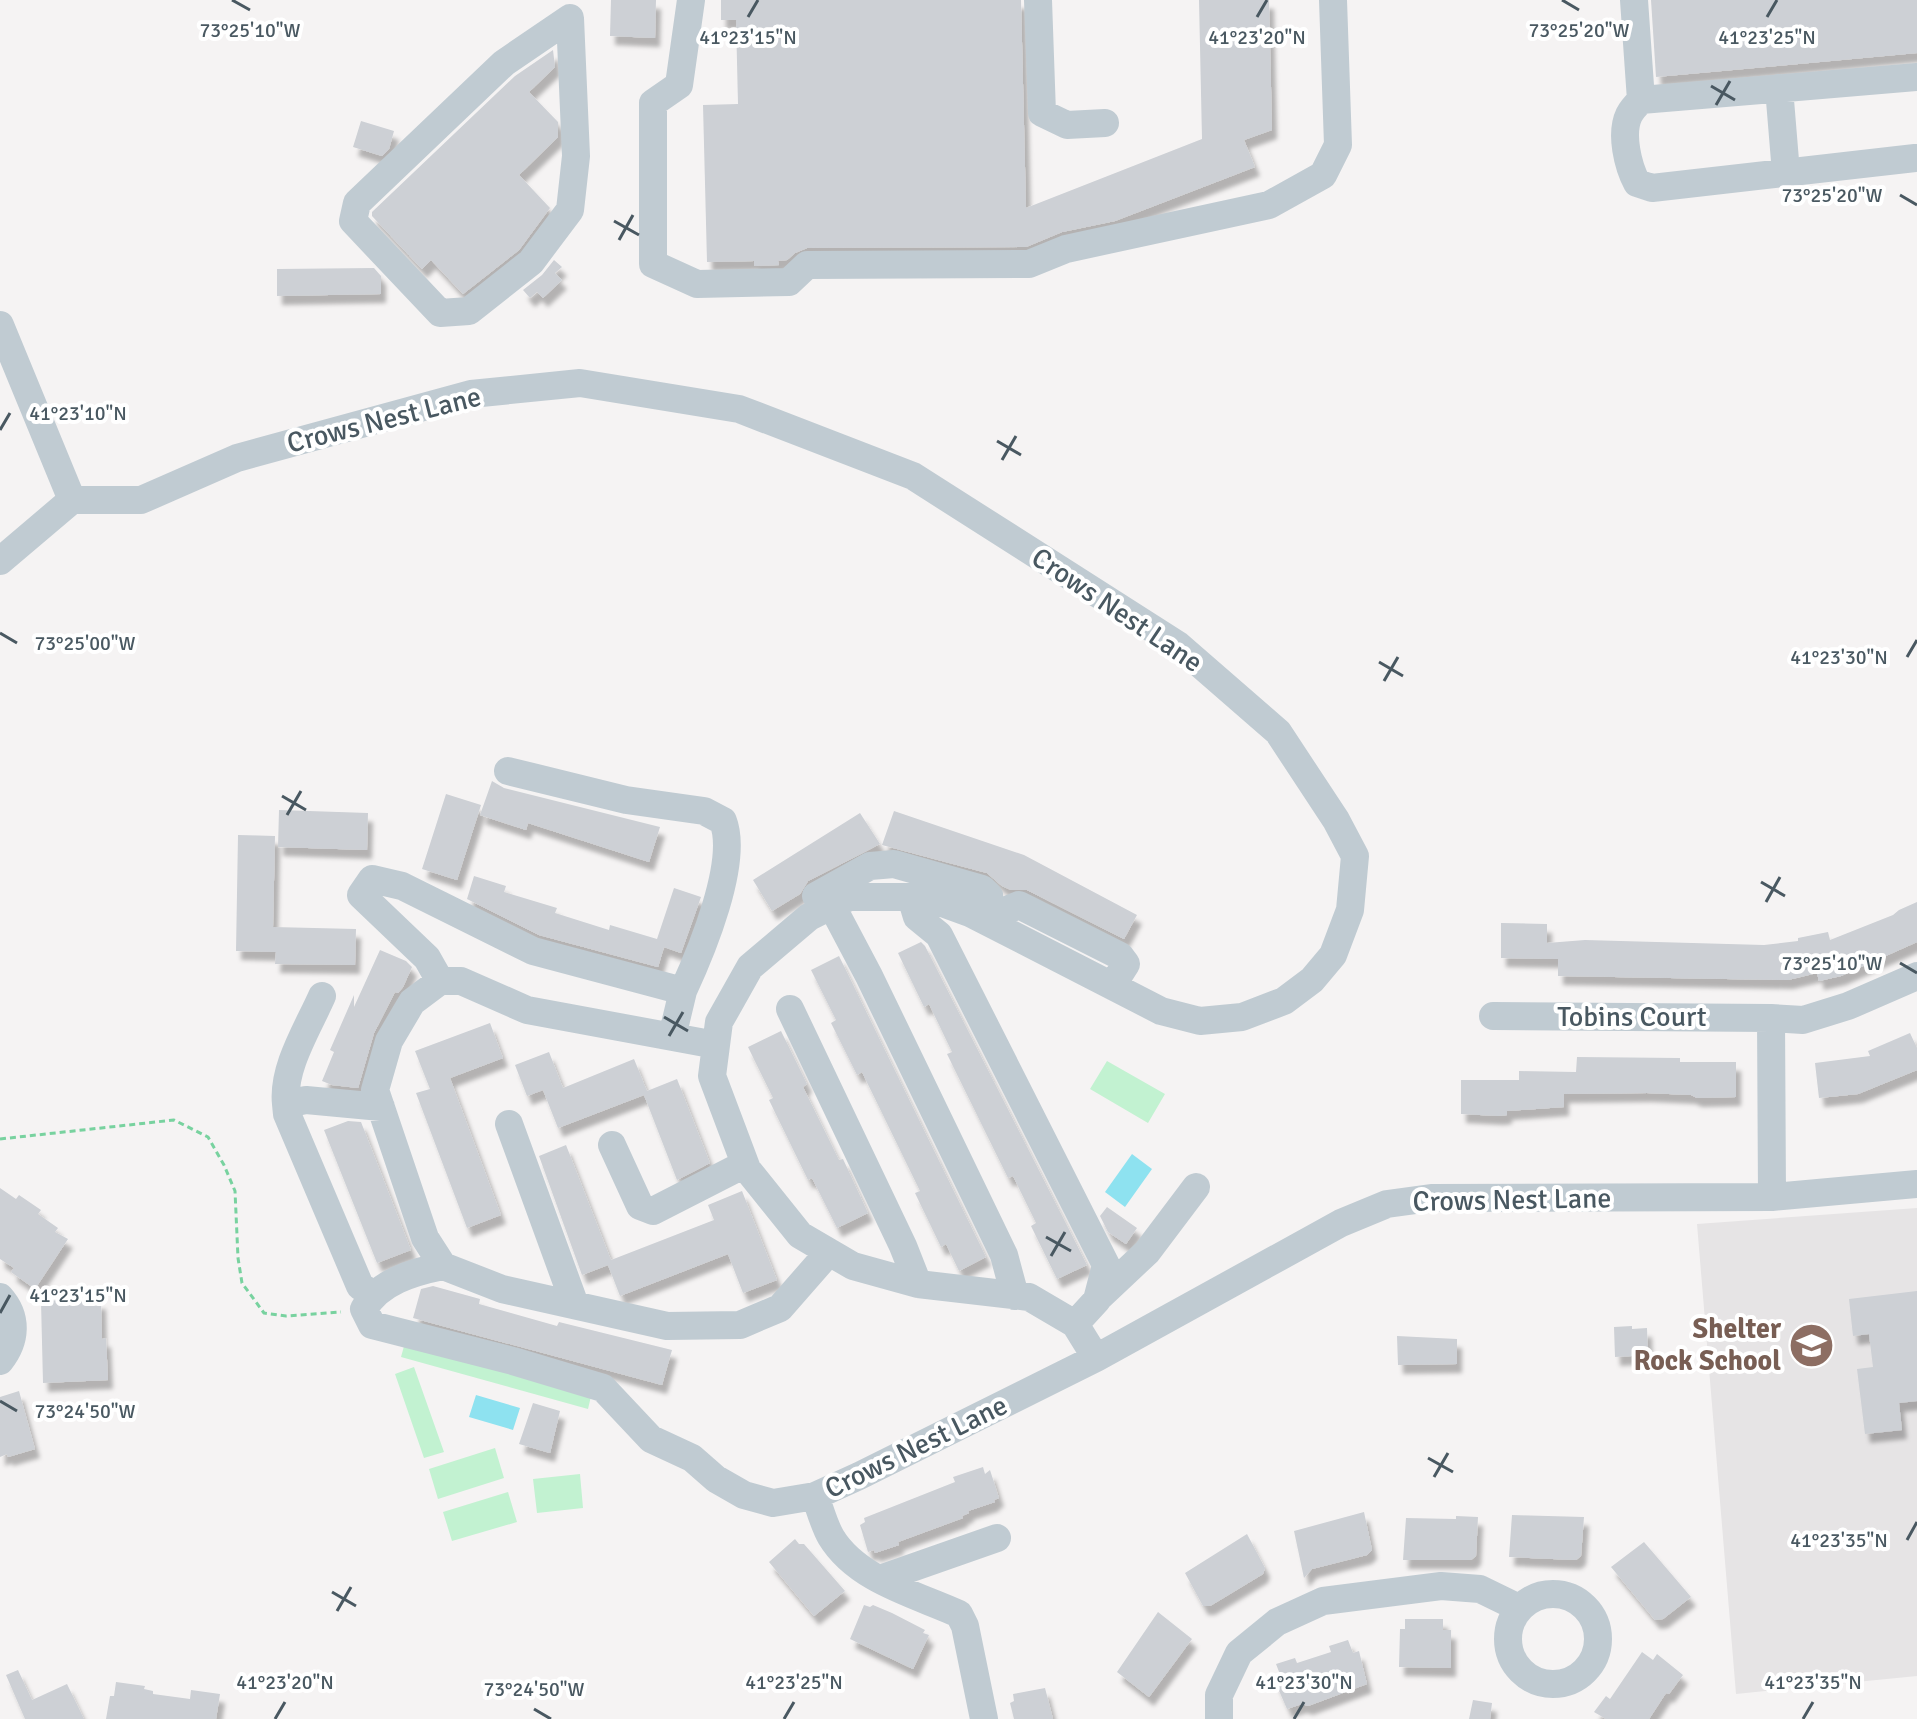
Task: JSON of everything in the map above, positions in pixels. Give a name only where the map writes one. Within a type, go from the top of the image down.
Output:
[{"type":"street","points":[[691,0],[679,85],[653,103],[652,236],[653,264],[697,284],[789,282],[807,265],[1029,264],[1066,249],[1269,205],[1323,175],[1338,145],[1333,0]]},
{"type":"street","points":[[1038,0],[1042,113],[1067,125],[1105,123]]},
{"type":"street","points":[[1634,0],[1641,100],[1630,113],[1626,126],[1630,170],[1637,183],[1652,188],[1915,158]]},
{"type":"street","points":[[571,9],[576,156],[570,210],[531,262],[469,311],[440,313],[353,221],[357,203],[504,63],[571,9]]},
{"type":"street","points":[[1641,100],[1917,77]]},
{"type":"street","points":[[1779,88],[1786,173]]},
{"type":"street","points":[[0,325],[72,500],[0,561]]},
{"type":"street","name":"Crows Nest Lane","points":[[72,500],[141,500],[237,458],[471,394],[580,383],[739,409],[913,476],[1178,645],[1278,732],[1336,820],[1355,856],[1350,910],[1333,955],[1312,980],[1284,1001],[1242,1017],[1200,1021],[1161,1011],[989,923],[926,897],[849,897],[809,917],[750,967],[719,1022],[712,1076],[745,1164],[800,1235],[853,1266],[918,1284],[1029,1297],[1075,1324],[1096,1358]]},
{"type":"street","points":[[508,771],[626,800],[704,811],[723,821],[726,837],[721,893],[683,991],[672,1037]]},
{"type":"street","points":[[798,927],[794,917],[799,906],[870,866],[894,864],[982,889],[989,896],[989,923]]},
{"type":"street","points":[[886,865],[898,897],[939,935],[1106,1265],[1097,1300]]},
{"type":"street","points":[[440,981],[427,958],[361,895],[372,879],[402,886],[533,951],[683,991]]},
{"type":"street","points":[[832,906],[1004,1255],[1015,1296]]},
{"type":"street","name":"Tobins Court","points":[[1493,1016],[1803,1020],[1848,1006],[1917,976]]},
{"type":"street","points":[[443,1266],[425,1238],[375,1090],[389,1041],[412,1002],[440,981],[461,981],[527,1010],[716,1045]]},
{"type":"street","points":[[322,996],[291,1067],[285,1093],[286,1104],[306,1100],[381,1107]]},
{"type":"street","points":[[790,1009],[903,1246],[918,1284]]},
{"type":"street","points":[[1771,1018],[1772,1197]]},
{"type":"street","name":"Crows Nest Lane","points":[[286,1104],[287,1114],[368,1301],[372,1325],[603,1388],[651,1439],[692,1458],[716,1479],[744,1495],[773,1503],[815,1496],[859,1476],[1096,1358],[1341,1223],[1387,1204],[1431,1198],[1772,1197],[1917,1184]]},
{"type":"street","points":[[509,1124],[575,1305]]},
{"type":"street","points":[[612,1145],[640,1206],[653,1211],[745,1164]]},
{"type":"street","points":[[1075,1324],[1147,1252],[1196,1187]]},
{"type":"street","points":[[368,1301],[415,1271],[443,1266],[502,1289],[667,1326],[740,1325],[780,1308],[829,1252]]},
{"type":"street","points":[[0,1297],[12,1314],[13,1331],[10,1347],[0,1361]]},
{"type":"street","points":[[815,1496],[830,1535],[845,1555],[865,1572],[959,1614],[965,1626],[984,1719]]},
{"type":"street","points":[[880,1579],[997,1538]]},
{"type":"street","points":[[1219,1719],[1219,1695],[1239,1653],[1277,1622],[1323,1601],[1441,1586],[1480,1589],[1519,1608]]},
{"type":"path","points":[[0,1139],[174,1120],[208,1137],[224,1165],[235,1191],[242,1283],[264,1313],[315,1315],[368,1301]]},
{"type":"shaded area","name":"Shelter Rock School","points":[[1917,1208],[1917,1676],[1736,1694],[1697,1224]]},
{"type":"green space","points":[[1107,1061],[1165,1094],[1148,1123],[1090,1089]]},
{"type":"green space","points":[[406,1339],[592,1392],[588,1409],[401,1357]]},
{"type":"green space","points":[[414,1367],[444,1452],[424,1458],[395,1374]]},
{"type":"green space","points":[[495,1448],[504,1478],[438,1499],[429,1469]]},
{"type":"green space","points":[[580,1474],[583,1508],[537,1513],[533,1479]]},
{"type":"green space","points":[[508,1492],[517,1522],[452,1541],[443,1512]]},
{"type":"water","points":[[1132,1154],[1152,1169],[1125,1207],[1105,1192]]},
{"type":"water","points":[[476,1395],[520,1408],[513,1430],[469,1417]]},
{"type":"building","points":[[611,0],[656,0],[655,38],[610,36]]},
{"type":"building","points":[[721,0],[1021,0],[1026,208],[1202,139],[1199,0],[1269,0],[1272,130],[1244,140],[1255,167],[1115,221],[1062,232],[1026,247],[807,248],[787,260],[778,261],[779,265],[754,266],[754,261],[707,262],[703,105],[738,104],[736,20],[721,20]]},
{"type":"building","points":[[1651,0],[1917,0],[1917,53],[1656,77]]},
{"type":"building","points":[[553,50],[555,67],[529,92],[558,122],[558,137],[519,175],[550,208],[519,250],[463,294],[431,260],[422,269],[372,216],[372,212],[515,76]]},
{"type":"building","points":[[361,121],[394,131],[389,149],[382,156],[353,147]]},
{"type":"building","points":[[554,260],[562,267],[555,273],[562,280],[543,298],[537,292],[530,298],[523,290],[542,275]]},
{"type":"building","points":[[374,268],[381,276],[381,294],[277,296],[277,269]]},
{"type":"building","points":[[492,781],[504,788],[660,827],[649,862],[528,823],[526,830],[480,815]]},
{"type":"building","points":[[446,794],[481,805],[457,880],[422,869]]},
{"type":"building","points":[[279,810],[368,813],[367,850],[278,847]]},
{"type":"building","points":[[894,811],[1024,855],[1137,915],[1124,939],[1027,890],[1011,890],[1002,886],[987,873],[882,845]]},
{"type":"building","points":[[860,813],[880,844],[808,881],[800,894],[772,911],[753,880]]},
{"type":"building","points":[[238,835],[275,836],[273,927],[356,929],[355,965],[275,964],[276,952],[236,951]]},
{"type":"building","points":[[474,876],[506,886],[504,892],[557,908],[555,913],[609,930],[610,925],[657,939],[674,888],[701,897],[681,953],[664,947],[658,967],[539,935],[467,899]]},
{"type":"building","points":[[1917,902],[1917,942],[1841,976],[1819,981],[1817,973],[1788,980],[1558,976],[1558,959],[1501,958],[1501,923],[1547,924],[1547,943],[1585,940],[1764,945],[1798,941],[1798,938],[1828,932],[1830,940]]},
{"type":"building","points":[[921,942],[1087,1265],[1057,1279],[1031,1226],[1036,1223],[1013,1176],[1008,1178],[947,1054],[952,1052],[929,1004],[924,1007],[898,953]]},
{"type":"building","points":[[380,950],[406,961],[412,967],[374,1033],[358,1088],[332,1085],[322,1081],[334,1052],[330,1050],[354,995],[354,1007]]},
{"type":"building","points":[[839,956],[986,1257],[959,1271],[946,1244],[941,1247],[915,1193],[920,1191],[862,1072],[857,1075],[831,1023],[836,1020],[811,970]]},
{"type":"building","points":[[490,1023],[503,1058],[450,1078],[501,1215],[467,1228],[416,1093],[430,1089],[415,1051]]},
{"type":"building","points":[[781,1031],[807,1084],[803,1087],[839,1160],[843,1159],[868,1213],[837,1228],[812,1178],[808,1180],[769,1100],[773,1098],[748,1047]]},
{"type":"building","points":[[1910,1033],[1917,1048],[1917,1070],[1858,1094],[1819,1098],[1815,1063],[1870,1056],[1868,1051]]},
{"type":"building","points":[[549,1052],[563,1088],[634,1059],[647,1091],[677,1079],[710,1163],[677,1180],[644,1095],[558,1128],[543,1090],[527,1096],[515,1065]]},
{"type":"building","points":[[1577,1057],[1736,1062],[1736,1097],[1697,1098],[1647,1093],[1564,1094],[1564,1107],[1507,1111],[1507,1115],[1499,1116],[1461,1114],[1461,1080],[1519,1080],[1519,1071],[1576,1072]]},
{"type":"building","points":[[348,1121],[361,1122],[411,1250],[377,1263],[324,1130]]},
{"type":"building","points":[[566,1145],[611,1260],[714,1220],[708,1205],[742,1191],[777,1280],[743,1293],[728,1254],[620,1296],[608,1265],[582,1275],[539,1156]]},
{"type":"building","points":[[0,1188],[16,1199],[19,1195],[41,1210],[38,1214],[58,1228],[55,1232],[68,1239],[35,1289],[11,1272],[14,1268],[0,1259]]},
{"type":"building","points":[[1107,1207],[1137,1228],[1126,1244],[1108,1232],[1100,1216]]},
{"type":"building","points":[[433,1286],[480,1299],[479,1304],[557,1326],[559,1322],[672,1350],[662,1385],[413,1318],[421,1289]]},
{"type":"building","points":[[1917,1291],[1917,1401],[1899,1403],[1902,1430],[1865,1434],[1857,1369],[1873,1367],[1869,1334],[1853,1336],[1849,1299]]},
{"type":"building","points":[[101,1300],[102,1339],[106,1338],[108,1380],[43,1383],[41,1301]]},
{"type":"building","points":[[1632,1326],[1632,1329],[1647,1328],[1648,1355],[1615,1357],[1614,1327]]},
{"type":"building","points":[[1397,1336],[1457,1339],[1457,1364],[1398,1365]]},
{"type":"building","points":[[19,1391],[35,1449],[0,1457],[0,1397]]},
{"type":"building","points":[[533,1403],[560,1411],[550,1453],[519,1444]]},
{"type":"building","points":[[983,1467],[985,1474],[990,1470],[999,1498],[995,1502],[968,1511],[963,1518],[898,1542],[899,1545],[875,1553],[874,1550],[868,1552],[860,1525],[865,1522],[864,1518],[955,1482],[953,1477]]},
{"type":"building","points":[[1364,1512],[1372,1550],[1367,1555],[1312,1569],[1304,1578],[1294,1531]]},
{"type":"building","points":[[1512,1515],[1584,1517],[1581,1556],[1576,1560],[1509,1557]]},
{"type":"building","points":[[1456,1516],[1478,1517],[1476,1556],[1471,1560],[1403,1560],[1406,1518],[1456,1519]]},
{"type":"building","points":[[1247,1534],[1265,1568],[1263,1574],[1210,1606],[1203,1606],[1185,1573]]},
{"type":"building","points":[[795,1539],[799,1544],[804,1544],[845,1591],[814,1616],[769,1562]]},
{"type":"building","points":[[1644,1542],[1691,1597],[1663,1619],[1655,1620],[1611,1567]]},
{"type":"building","points":[[864,1605],[873,1605],[892,1613],[929,1635],[913,1669],[850,1639]]},
{"type":"building","points":[[1158,1612],[1192,1639],[1149,1697],[1117,1672]]},
{"type":"building","points":[[1405,1619],[1443,1619],[1443,1630],[1451,1630],[1451,1668],[1399,1667],[1400,1629],[1405,1629]]},
{"type":"building","points":[[1348,1640],[1353,1653],[1359,1651],[1367,1684],[1308,1706],[1302,1704],[1287,1709],[1274,1679],[1281,1677],[1276,1664],[1295,1658],[1297,1663],[1331,1652],[1329,1646]]},
{"type":"building","points":[[1642,1652],[1653,1660],[1657,1654],[1683,1675],[1669,1694],[1666,1693],[1649,1719],[1606,1719],[1594,1712],[1606,1696],[1610,1699]]},
{"type":"building","points":[[18,1670],[32,1700],[67,1684],[84,1719],[25,1719],[6,1675]]},
{"type":"building","points":[[116,1682],[145,1686],[144,1689],[153,1691],[153,1694],[190,1699],[191,1690],[220,1694],[216,1719],[106,1719]]},
{"type":"building","points":[[1045,1688],[1053,1719],[1014,1719],[1010,1703],[1014,1701],[1013,1694]]},
{"type":"building","points":[[1473,1700],[1492,1703],[1490,1719],[1469,1719]]},
{"type":"place","name":"Shelter Rock School","points":[[1812,1345]]}]
